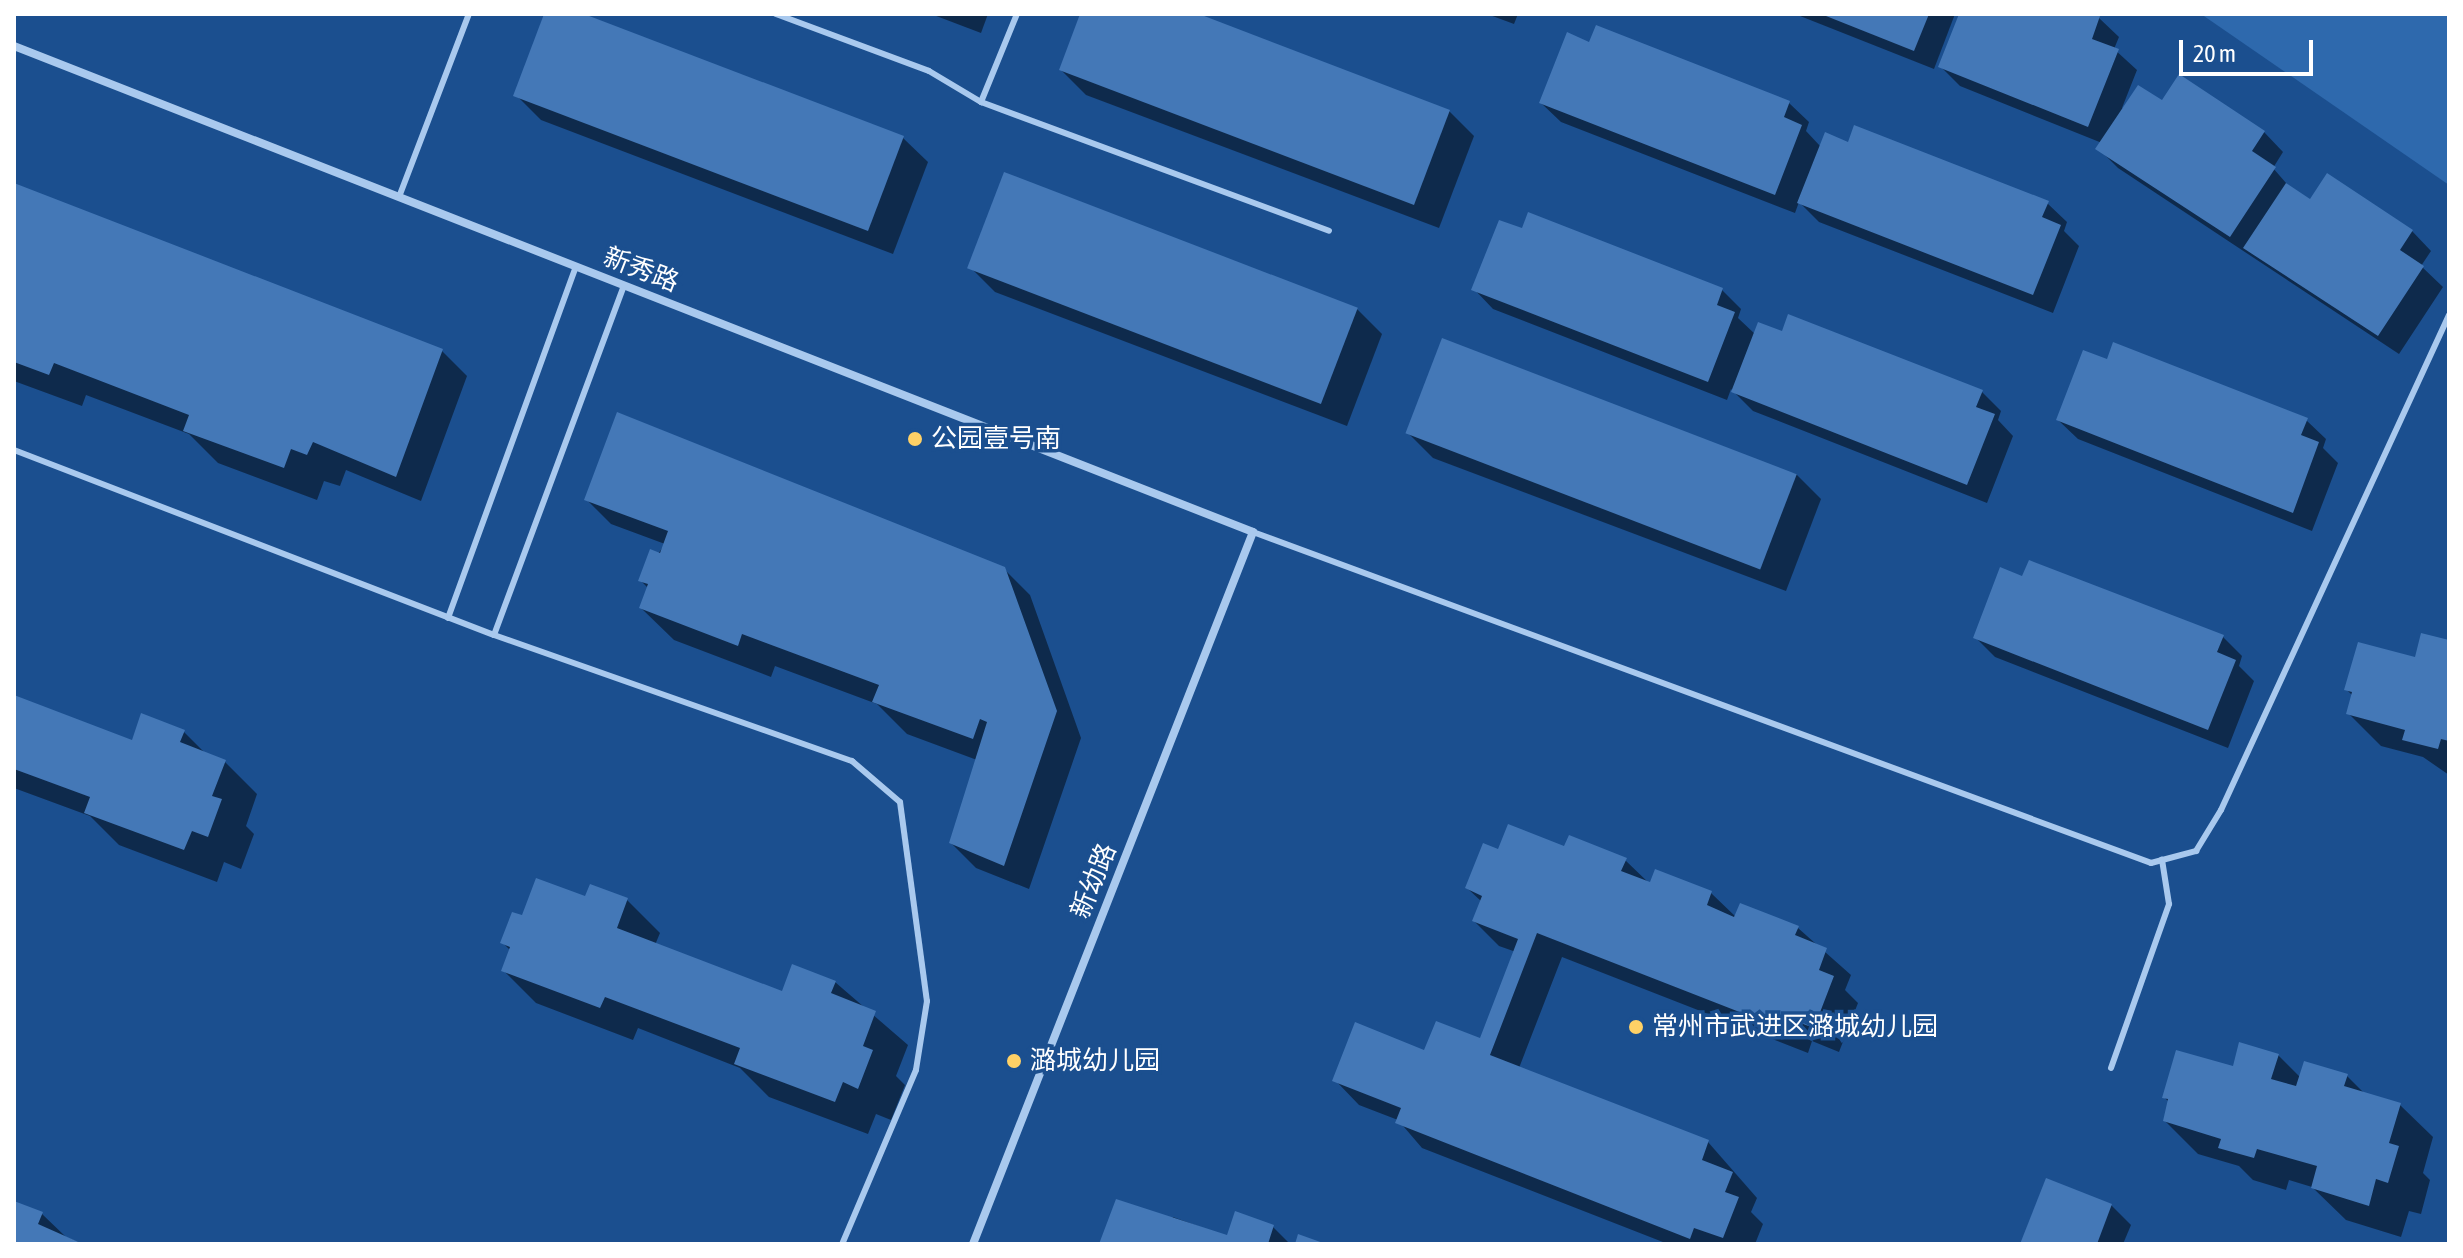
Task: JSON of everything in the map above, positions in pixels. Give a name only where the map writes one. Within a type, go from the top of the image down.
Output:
[{"type":"street","name":"新秀路","points":[[14,46],[1253,532]]},
{"type":"street","name":"新幼路","points":[[973,1244],[1253,532]]},
{"type":"lane","points":[[399,197],[469,14]]},
{"type":"lane","points":[[776,14],[929,71],[981,102],[1329,231]]},
{"type":"lane","points":[[981,102],[1017,14]]},
{"type":"lane","points":[[448,618],[576,267]]},
{"type":"lane","points":[[494,635],[624,285]]},
{"type":"lane","points":[[1253,532],[2151,863],[2196,851],[2221,810],[2449,315]]},
{"type":"lane","points":[[14,450],[448,618],[852,761],[900,802],[927,1001],[916,1070],[842,1244]]},
{"type":"lane","points":[[2111,1068],[2169,904],[2162,860]]},
{"type":"shaded area","points":[[2201,14],[2449,14],[2449,185]]},
{"type":"building","points":[[544,14],[584,14],[904,136],[868,231],[513,96]]},
{"type":"building","points":[[1080,14],[1199,14],[1450,110],[1414,205],[1059,70]]},
{"type":"building","points":[[1821,14],[1929,14],[1914,51]]},
{"type":"building","points":[[1959,14],[2100,16],[2092,39],[2119,49],[2088,127],[1938,67]]},
{"type":"building","points":[[1596,25],[1790,101],[1784,117],[1802,125],[1775,195],[1539,103],[1567,32],[1589,42]]},
{"type":"building","points":[[2179,74],[2265,131],[2252,151],[2276,167],[2230,237],[2095,149],[2138,85],[2162,100]]},
{"type":"building","points":[[1854,125],[2049,201],[2042,217],[2061,225],[2033,295],[1797,203],[1825,132],[1848,142]]},
{"type":"building","points":[[1004,172],[1358,308],[1321,404],[967,268]]},
{"type":"building","points":[[2327,173],[2413,230],[2400,250],[2424,266],[2378,336],[2243,248],[2286,183],[2310,199]]},
{"type":"building","points":[[14,183],[443,349],[396,477],[313,442],[307,455],[291,449],[284,468],[183,431],[189,415],[54,363],[49,375],[14,362]]},
{"type":"building","points":[[1528,212],[1723,288],[1717,305],[1735,312],[1708,382],[1471,290],[1499,220],[1522,228]]},
{"type":"building","points":[[1788,314],[1983,390],[1976,407],[1995,414],[1967,485],[1731,392],[1758,322],[1782,331]]},
{"type":"building","points":[[1442,338],[1797,474],[1760,569],[1405,433]]},
{"type":"building","points":[[2113,342],[2308,418],[2301,435],[2319,442],[2293,513],[2056,420],[2083,350],[2107,359]]},
{"type":"building","points":[[617,412],[1005,567],[1057,711],[1004,866],[949,843],[987,722],[980,719],[973,739],[872,702],[879,685],[742,634],[738,646],[639,608],[648,584],[638,581],[650,549],[660,553],[668,531],[584,500]]},
{"type":"building","points":[[2029,560],[2224,635],[2217,652],[2236,660],[2208,730],[1973,638],[2000,567],[2022,576]]},
{"type":"building","points":[[2421,633],[2449,640],[2449,741],[2441,739],[2438,749],[2402,740],[2405,730],[2346,714],[2352,692],[2344,690],[2358,642],[2415,657]]},
{"type":"building","points":[[14,695],[132,740],[141,713],[185,730],[180,742],[226,760],[212,796],[222,799],[208,837],[192,831],[184,850],[84,813],[90,797],[14,769]]},
{"type":"building","points":[[1508,824],[1564,846],[1569,835],[1627,858],[1621,871],[1650,882],[1655,869],[1712,891],[1707,905],[1734,917],[1740,903],[1799,926],[1795,935],[1827,948],[1819,970],[1834,976],[1814,1028],[1787,1018],[1783,1029],[1537,933],[1490,1055],[1709,1140],[1702,1160],[1733,1172],[1725,1192],[1739,1197],[1723,1238],[1694,1228],[1690,1239],[1395,1123],[1401,1108],[1332,1081],[1355,1022],[1424,1050],[1436,1021],[1480,1038],[1518,939],[1472,921],[1482,896],[1465,888],[1483,843],[1498,849]]},
{"type":"building","points":[[536,878],[585,896],[590,884],[628,898],[617,928],[782,991],[792,964],[836,981],[831,993],[876,1011],[863,1046],[873,1050],[858,1089],[843,1082],[835,1102],[734,1064],[740,1048],[605,997],[600,1008],[501,971],[510,947],[500,943],[512,912],[522,915]]},
{"type":"building","points":[[2239,1042],[2279,1054],[2271,1079],[2296,1086],[2304,1061],[2348,1074],[2344,1086],[2401,1103],[2389,1143],[2399,1146],[2388,1183],[2376,1179],[2369,1206],[2311,1188],[2317,1166],[2257,1149],[2254,1158],[2218,1148],[2221,1139],[2163,1121],[2168,1099],[2162,1098],[2176,1050],[2233,1066]]},
{"type":"building","points":[[2046,1178],[2112,1204],[2097,1244],[2020,1244]]},
{"type":"building","points":[[1116,1199],[1227,1235],[1235,1211],[1274,1225],[1268,1244],[1099,1244]]},
{"type":"building","points":[[14,1201],[43,1212],[38,1224],[83,1244],[14,1244]]},
{"type":"building","points":[[1298,1234],[1326,1244],[1295,1244]]},
{"type":"place","name":"公园壹号南","points":[[915,439]]},
{"type":"place","name":"常州市武进区潞城幼儿园","points":[[1636,1027]]},
{"type":"place","name":"潞城幼儿园","points":[[1014,1061]]}]
